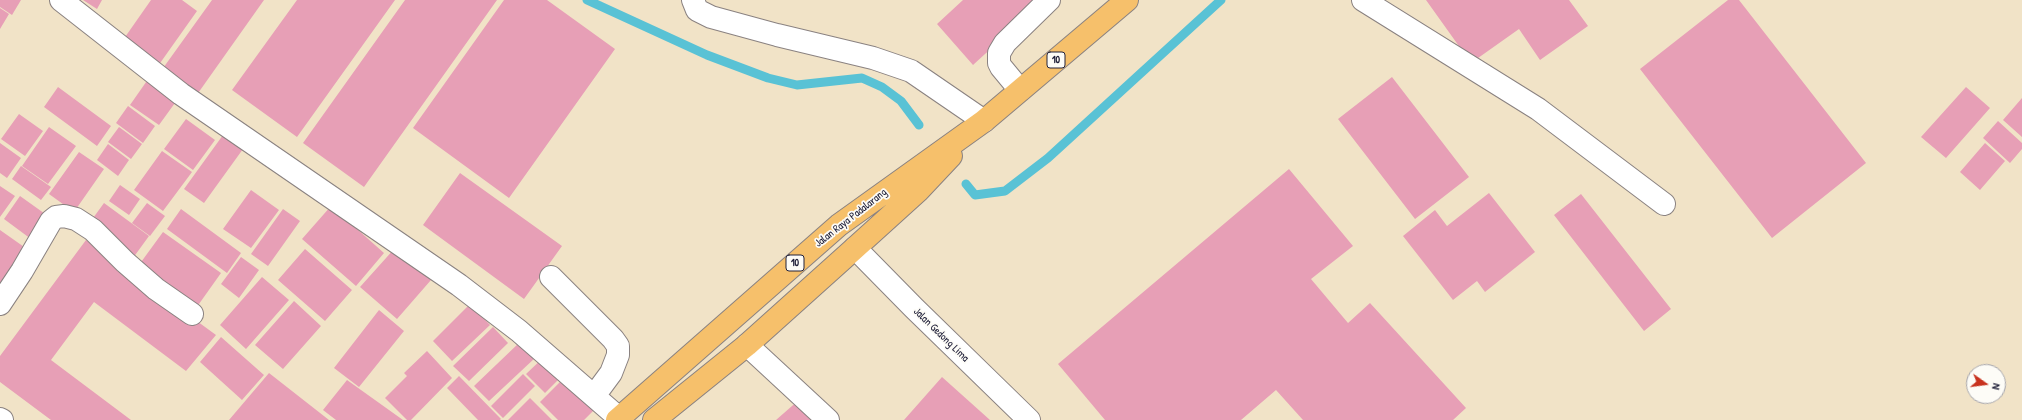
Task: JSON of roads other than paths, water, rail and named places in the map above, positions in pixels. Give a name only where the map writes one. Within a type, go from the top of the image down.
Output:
[{"type":"highway","name":"Jalan Raya Padalarang","points":[[618,419],[839,225],[984,121],[1127,0]]},
{"type":"highway","name":"Jalan Raya Padalarang","points":[[654,420],[747,345],[856,248],[919,190],[984,121]]},
{"type":"street","points":[[62,0],[181,94],[459,285],[519,331],[594,396],[618,419]]},
{"type":"street","points":[[693,0],[697,10],[711,17],[777,35],[873,58],[911,71],[984,121]]},
{"type":"street","points":[[1020,90],[1001,67],[999,63],[999,52],[1005,43],[1049,0]]},
{"type":"street","points":[[1363,0],[1538,109],[1664,204]]},
{"type":"street","points":[[0,304],[22,272],[51,221],[56,217],[64,216],[76,219],[93,230],[125,262],[156,289],[192,314]]},
{"type":"street","name":"Jalan Gedong Lima","points":[[856,248],[914,308],[1029,420]]},
{"type":"street","points":[[551,277],[613,339],[618,346],[618,354],[612,374],[594,396]]},
{"type":"street","points":[[747,345],[828,420]]},
{"type":"waterway","points":[[587,0],[707,55],[768,78],[797,85],[862,78],[882,87],[901,101],[919,125]]},
{"type":"waterway","points":[[966,184],[975,195],[1005,191],[1048,158],[1221,0]]}]
